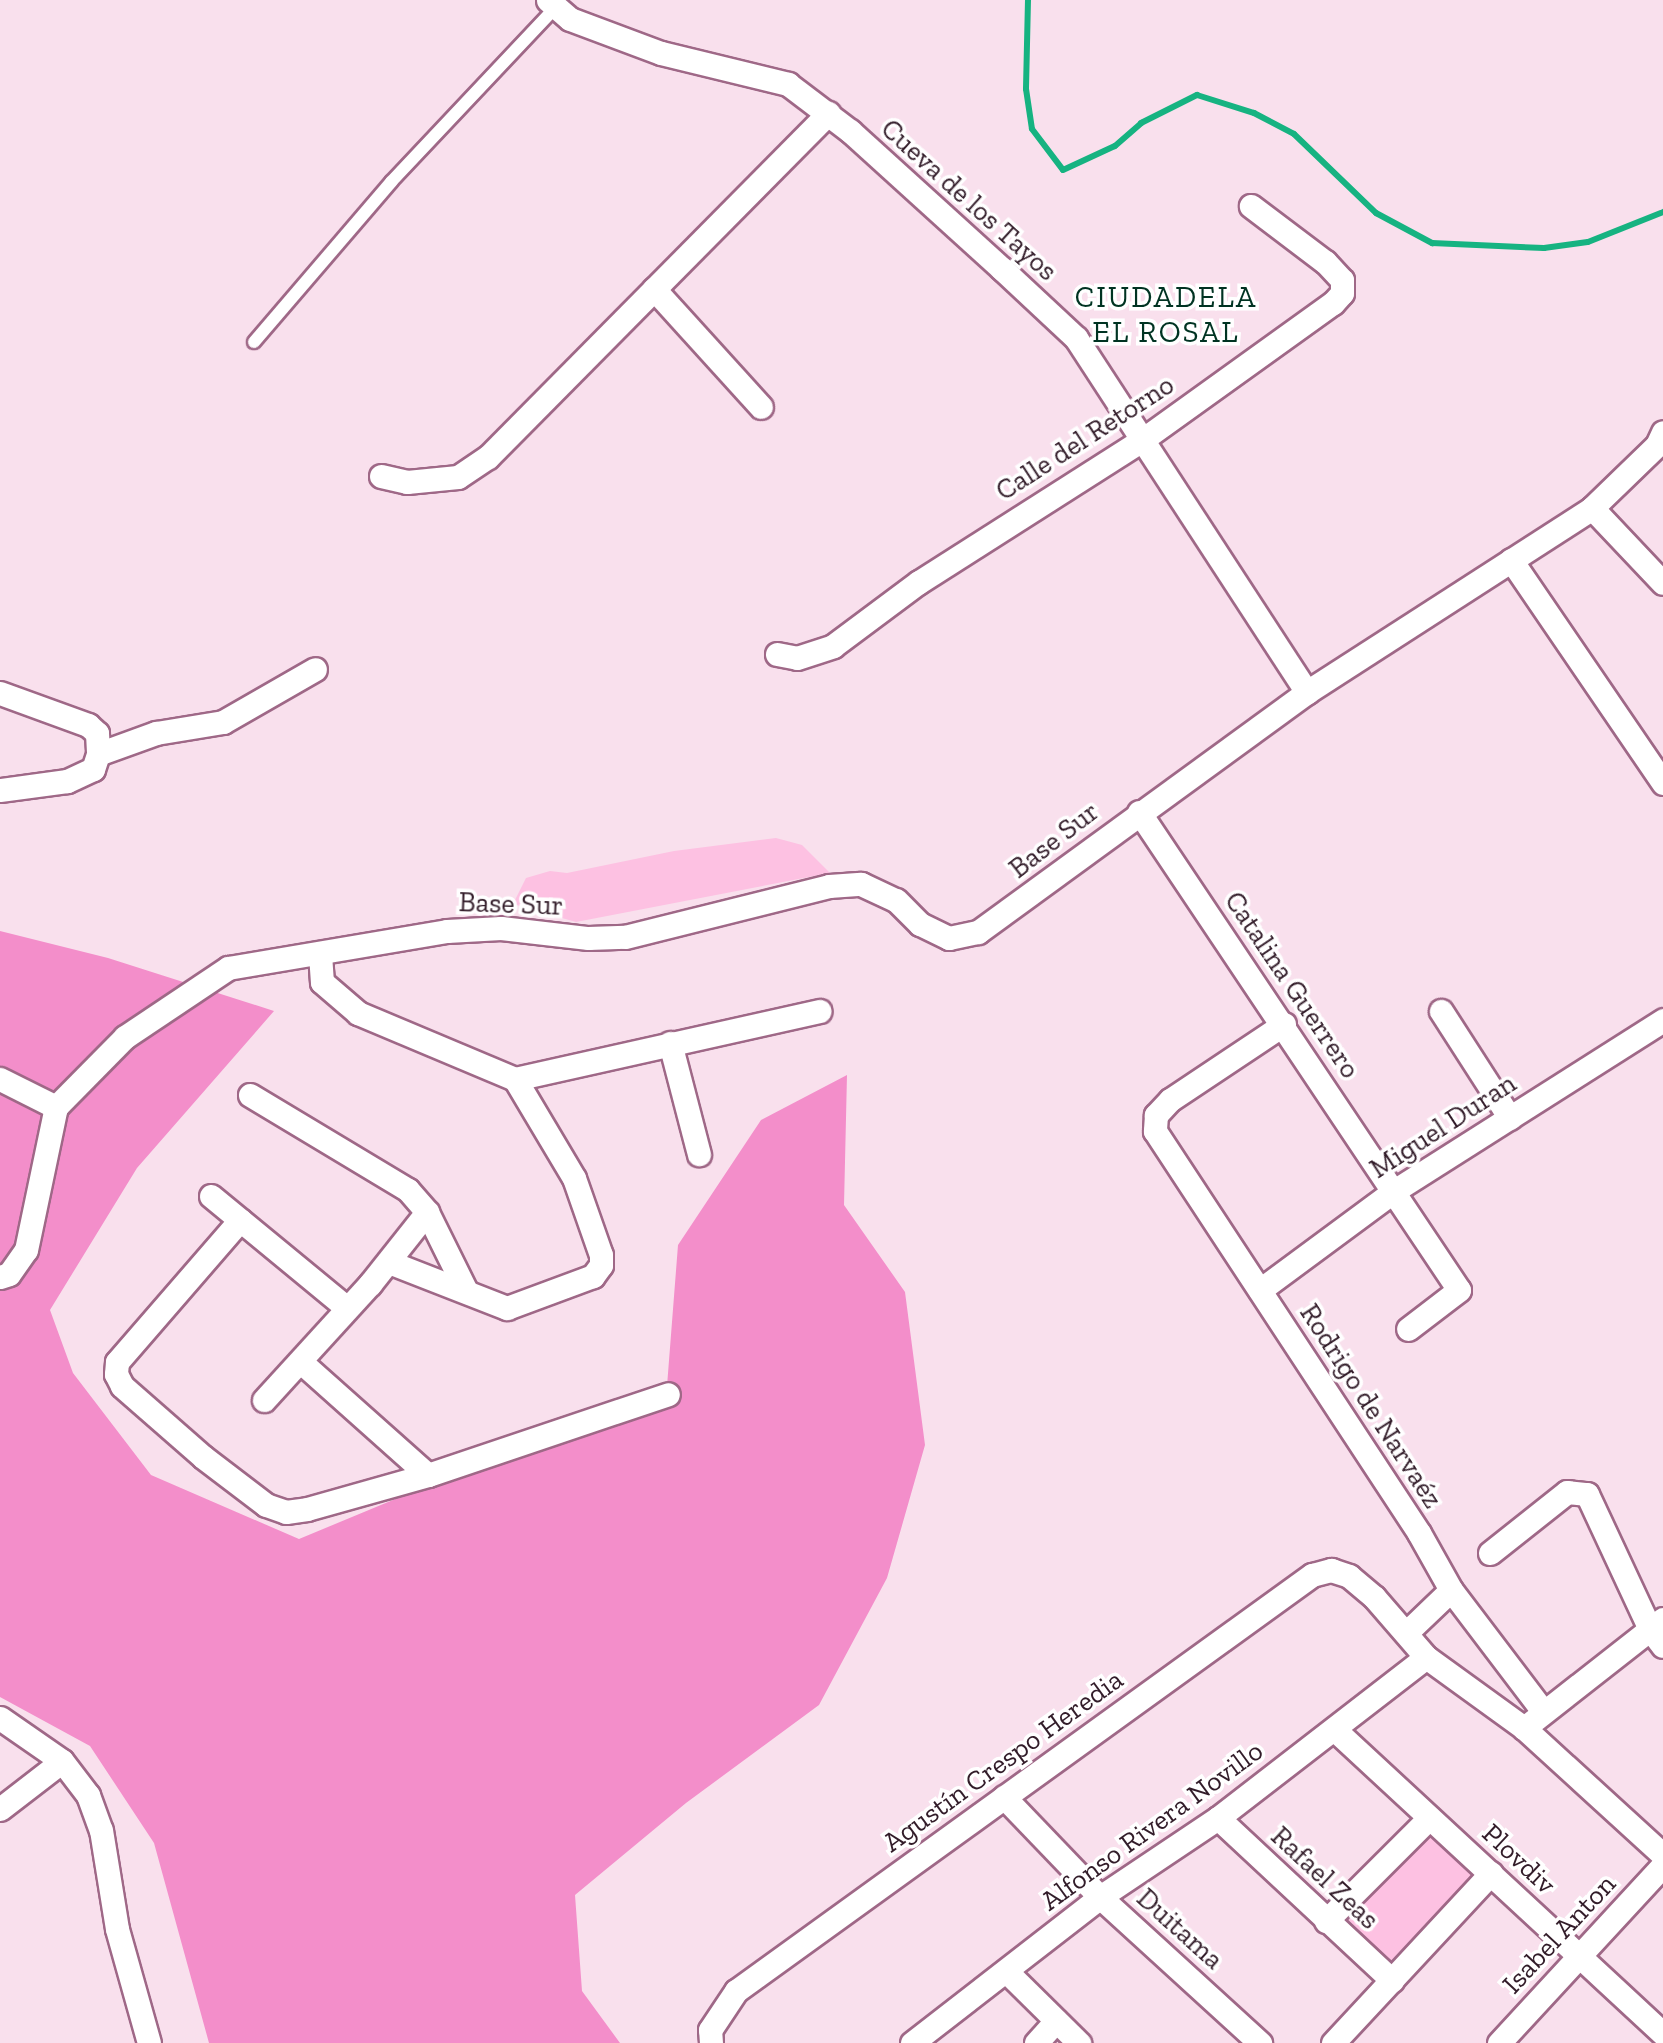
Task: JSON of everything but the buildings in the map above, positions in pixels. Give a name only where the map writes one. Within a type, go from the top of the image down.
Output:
[{"type":"street","name":"Cueva de los Tayos","points":[[552,3],[570,19],[661,52],[788,84],[828,113],[1076,338],[1307,692]]},
{"type":"street","points":[[381,476],[407,482],[458,477],[488,457],[828,113]]},
{"type":"street","name":"Calle del Retorno","points":[[777,654],[797,658],[833,646],[919,582],[1142,440],[1342,293],[1342,281],[1325,262],[1251,206]]},
{"type":"street","points":[[654,289],[761,407]]},
{"type":"street","points":[[1307,692],[1592,508],[1657,445],[1663,432]]},
{"type":"street","points":[[1592,508],[1663,583]]},
{"type":"street","points":[[1511,560],[1663,783]]},
{"type":"street","points":[[98,754],[156,733],[223,722],[316,669]]},
{"type":"street","name":"Base Sur","points":[[56,1107],[125,1037],[228,968],[447,931],[501,928],[588,938],[625,937],[829,886],[861,884],[896,900],[920,924],[949,938],[978,932],[1307,692]]},
{"type":"street","points":[[0,693],[88,725],[97,733],[98,754],[93,769],[67,781],[0,790]]},
{"type":"street","name":"Catalina Guerrero","points":[[1139,812],[1284,1024],[1459,1290],[1408,1329]]},
{"type":"street","points":[[320,954],[322,982],[358,1013],[515,1079],[818,1010]]},
{"type":"street","points":[[1441,1010],[1510,1118]]},
{"type":"street","name":"Miguel Duran","points":[[1259,1290],[1394,1191],[1663,1020]]},
{"type":"street","name":"Rodrigo de Narvaéz","points":[[1284,1024],[1170,1100],[1156,1115],[1155,1131],[1419,1533],[1451,1590],[1542,1710]]},
{"type":"street","points":[[670,1043],[699,1154]]},
{"type":"street","points":[[0,1079],[56,1107],[26,1251],[9,1274],[0,1277]]},
{"type":"street","points":[[388,1262],[507,1308],[593,1276],[601,1265],[598,1245],[573,1178],[515,1079]]},
{"type":"street","points":[[250,1095],[408,1190],[427,1212],[466,1292]]},
{"type":"street","points":[[211,1196],[347,1308]]},
{"type":"street","points":[[264,1400],[301,1362],[388,1262],[427,1212]]},
{"type":"street","points":[[240,1220],[117,1362],[116,1374],[122,1386],[214,1465],[266,1505],[286,1512],[428,1475],[668,1394]]},
{"type":"street","points":[[301,1362],[428,1475]]},
{"type":"street","points":[[1490,1553],[1567,1492],[1587,1494],[1659,1631],[1542,1710],[1524,1728]]},
{"type":"street","name":"Agustín Crespo Heredia","points":[[711,2036],[736,1992],[1312,1575],[1331,1570],[1349,1576],[1406,1633]]},
{"type":"street","points":[[1451,1590],[1406,1633],[1426,1657],[1524,1728],[1663,1855]]},
{"type":"street","name":"Alfonso Rivera Novillo","points":[[912,2043],[1100,1896],[1218,1818],[1426,1657]]},
{"type":"street","points":[[0,1718],[62,1761],[88,1795],[101,1830],[117,1929],[149,2043]]},
{"type":"street","name":"Plovdiv","points":[[1334,1729],[1663,2035]]},
{"type":"street","points":[[0,1809],[62,1761]]},
{"type":"street","name":"Duitama","points":[[1004,1797],[1100,1896],[1261,2043]]},
{"type":"street","name":"Rafael Zeas","points":[[1218,1818],[1392,1980]]},
{"type":"street","points":[[1326,1921],[1429,1818]]},
{"type":"street","name":"Isabel Anton","points":[[1499,2043],[1663,1865]]},
{"type":"street","points":[[1333,2043],[1491,1873]]},
{"type":"street","points":[[1006,1971],[1079,2043]]},
{"type":"street","points":[[1036,2043],[1056,2021]]},
{"type":"street","points":[[1657,2043],[1663,2035]]},
{"type":"lane","points":[[254,342],[391,182],[552,3]]},
{"type":"shaded area","points":[[776,838],[802,845],[830,873],[576,922],[513,904],[526,878],[550,871],[567,873],[674,851]]},
{"type":"shaded area","points":[[0,931],[108,958],[274,1011],[137,1168],[50,1310],[73,1373],[151,1475],[299,1539],[470,1468],[666,1399],[678,1245],[761,1120],[847,1075],[844,1205],[905,1292],[925,1445],[887,1578],[819,1705],[686,1803],[575,1895],[582,1991],[620,2043],[209,2043],[154,1843],[90,1746],[0,1697]]},
{"type":"shaded area","points":[[1428,1831],[1480,1878],[1395,1972],[1343,1925]]},
{"type":"waterway","points":[[1028,0],[1026,89],[1032,129],[1063,170],[1115,146],[1141,123],[1197,95],[1254,113],[1294,134],[1376,213],[1432,243],[1544,248],[1588,242],[1663,212]]},
{"type":"district","name":"CIUDADELA EL ROSAL","points":[[1166,314]]}]
